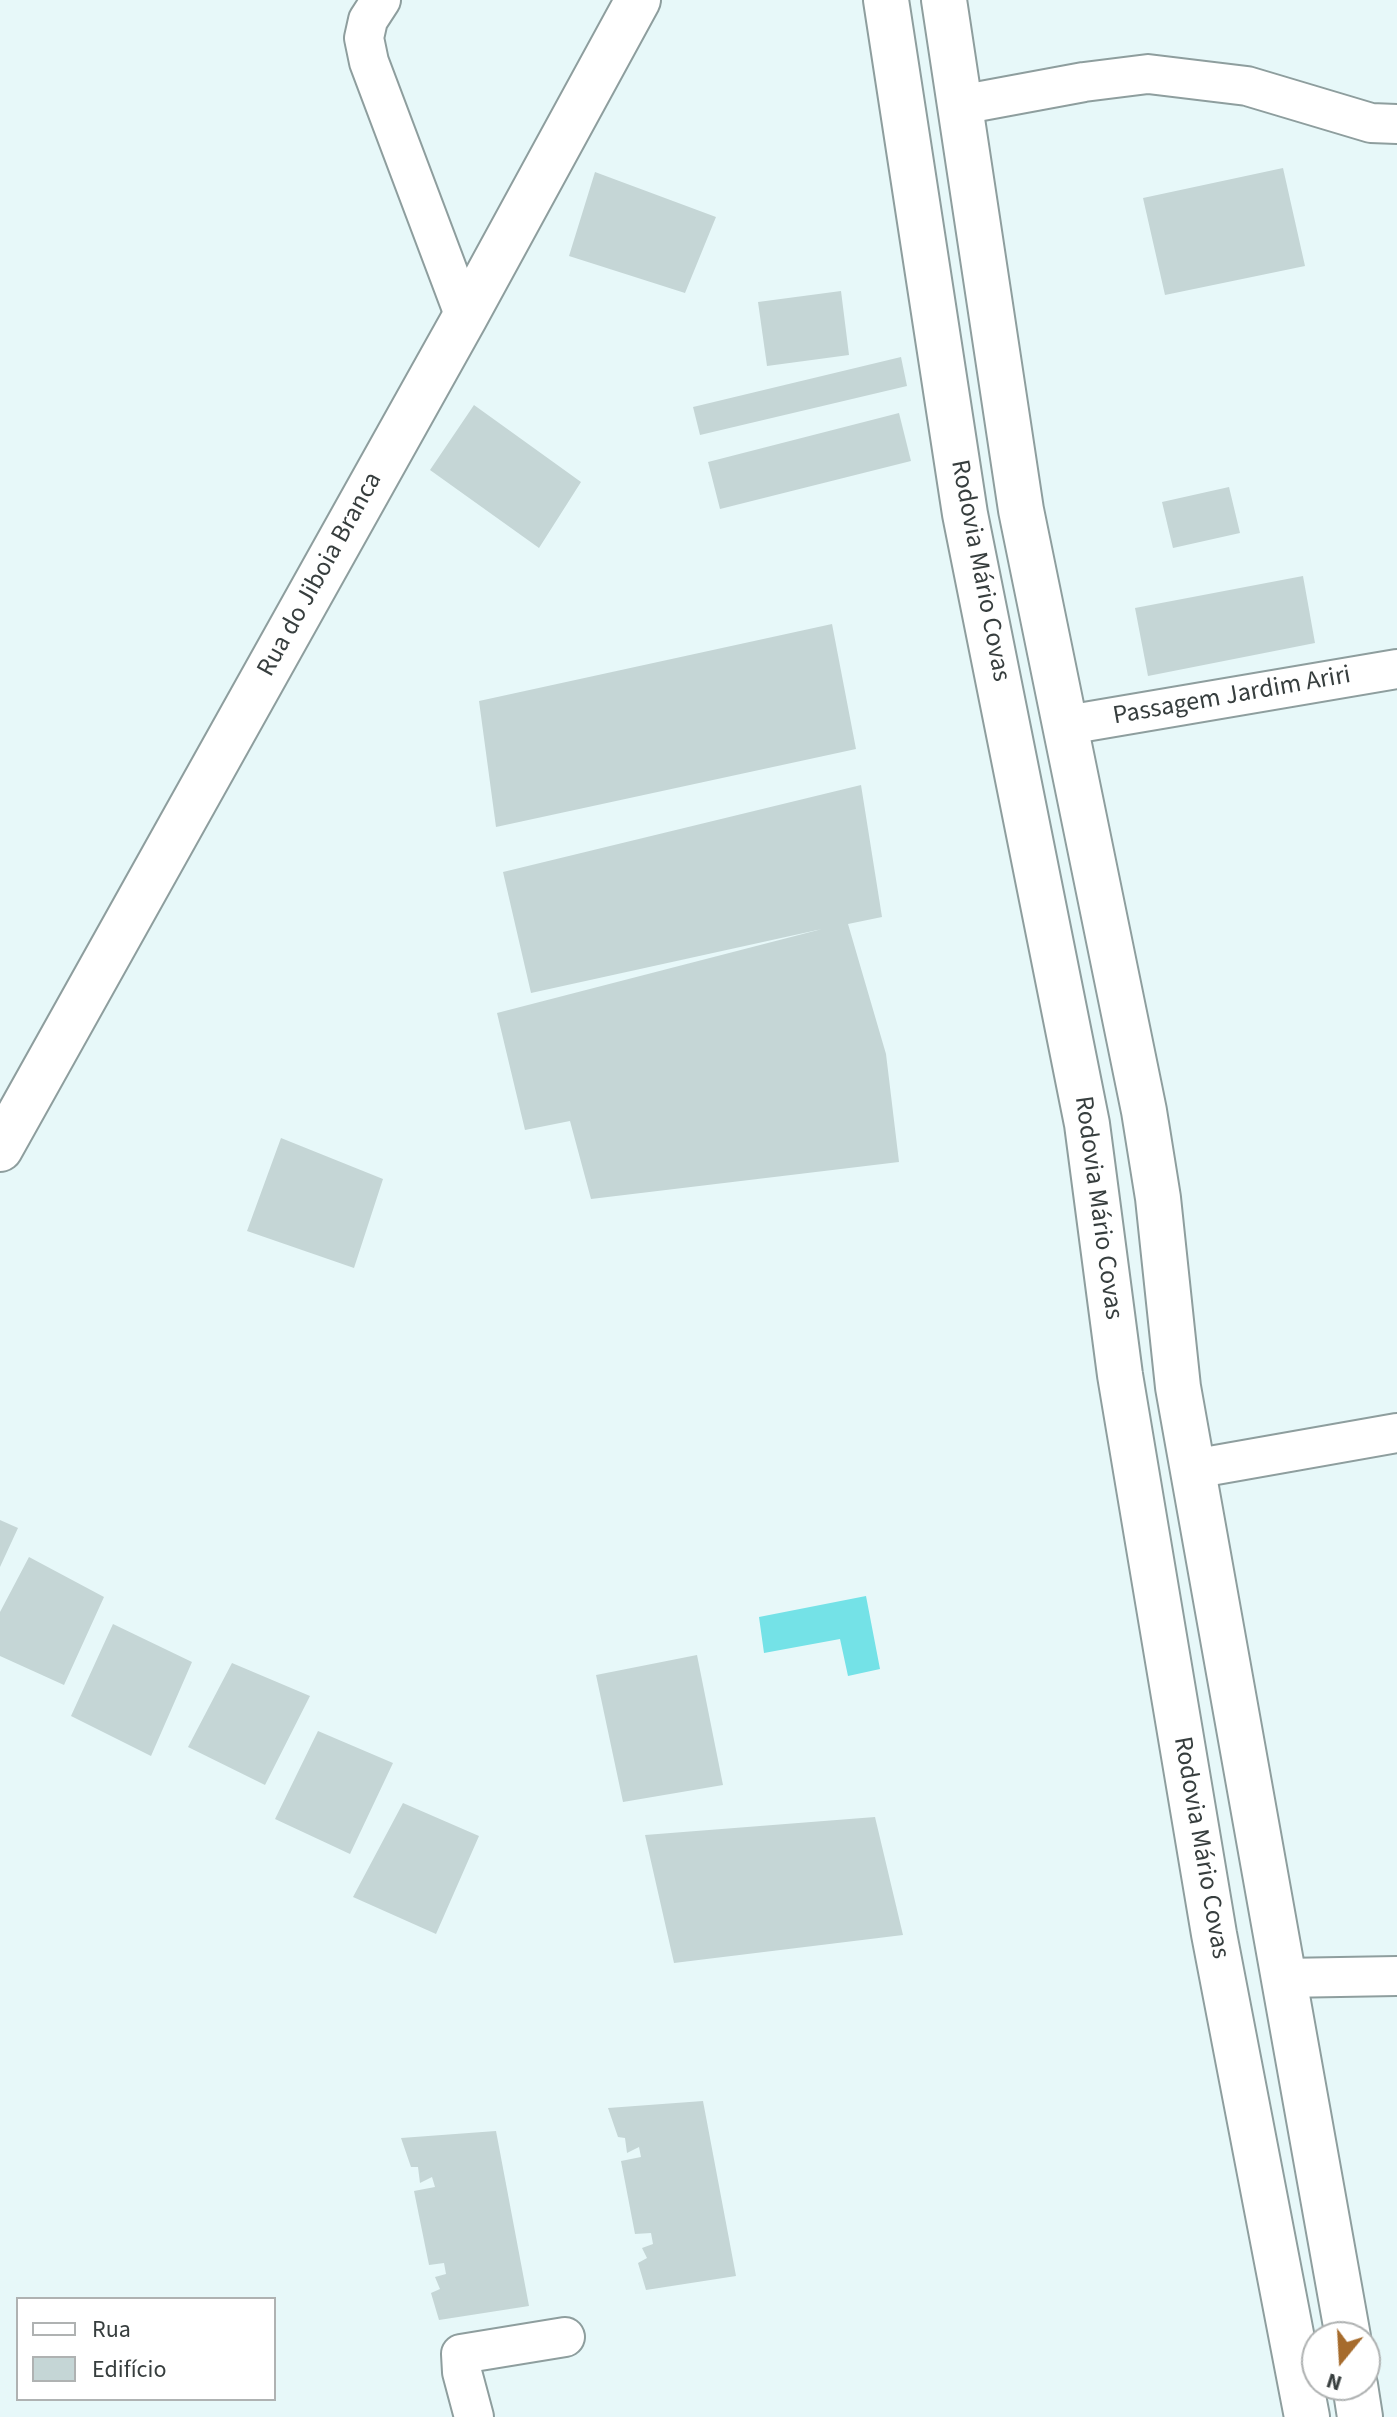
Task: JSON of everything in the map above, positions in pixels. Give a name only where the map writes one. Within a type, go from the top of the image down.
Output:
[{"type":"main road","name":"Rua do Jiboia Branca","points":[[0,1149],[465,317],[638,0]]},
{"type":"main road","name":"Rodovia Mário Covas","points":[[886,0],[965,514],[1087,1124],[1120,1375],[1214,1934],[1307,2417]]},
{"type":"main road","name":"Rodovia Mário Covas","points":[[944,0],[1021,510],[1144,1111],[1158,1198],[1178,1387],[1345,2321]]},
{"type":"street","points":[[381,0],[368,20],[364,38],[369,62],[465,317]]},
{"type":"street","points":[[960,105],[1084,82],[1148,74],[1247,86],[1371,123],[1397,124]]},
{"type":"street","name":"Passagem Jardim Ariri","points":[[1067,725],[1397,669]]},
{"type":"street","points":[[1193,1469],[1397,1433]]},
{"type":"street","points":[[1283,1978],[1397,1976]]},
{"type":"street","points":[[474,2417],[461,2354],[565,2337]]},
{"type":"water","points":[[866,1596],[880,1669],[848,1676],[840,1639],[764,1653],[759,1617]]},
{"type":"building","points":[[1283,168],[1305,266],[1165,295],[1143,198]]},
{"type":"building","points":[[595,172],[716,217],[685,293],[569,256]]},
{"type":"building","points":[[841,291],[849,355],[767,366],[758,302]]},
{"type":"building","points":[[901,357],[907,386],[700,435],[693,407]]},
{"type":"building","points":[[474,405],[581,482],[539,548],[430,470]]},
{"type":"building","points":[[899,413],[911,461],[720,509],[708,462]]},
{"type":"building","points":[[1229,487],[1240,533],[1173,548],[1162,502]]},
{"type":"building","points":[[1303,576],[1315,643],[1148,676],[1135,608]]},
{"type":"building","points":[[832,624],[856,749],[496,827],[479,701]]},
{"type":"building","points":[[861,785],[882,917],[848,924],[886,1054],[899,1162],[591,1199],[570,1121],[525,1130],[497,1013],[822,929],[531,993],[503,872]]},
{"type":"building","points":[[281,1138],[383,1179],[354,1268],[247,1231]]},
{"type":"building","points":[[0,1520],[18,1528],[0,1567]]},
{"type":"building","points":[[29,1557],[104,1597],[64,1685],[0,1656],[0,1612]]},
{"type":"building","points":[[113,1624],[192,1662],[151,1756],[71,1716]]},
{"type":"building","points":[[697,1655],[723,1785],[623,1802],[596,1675]]},
{"type":"building","points":[[232,1663],[310,1696],[265,1785],[188,1747]]},
{"type":"building","points":[[318,1731],[393,1763],[350,1854],[275,1819]]},
{"type":"building","points":[[403,1803],[479,1836],[436,1934],[353,1897]]},
{"type":"building","points":[[875,1817],[903,1935],[674,1963],[645,1835]]},
{"type":"building","points":[[703,2101],[736,2276],[646,2290],[638,2263],[647,2258],[642,2248],[653,2244],[651,2233],[635,2234],[621,2161],[641,2157],[639,2147],[627,2153],[625,2138],[618,2137],[608,2108]]},
{"type":"building","points":[[496,2131],[529,2306],[439,2320],[431,2293],[440,2289],[435,2277],[446,2274],[444,2263],[429,2265],[414,2191],[435,2187],[432,2177],[420,2183],[418,2167],[411,2167],[401,2138]]}]
